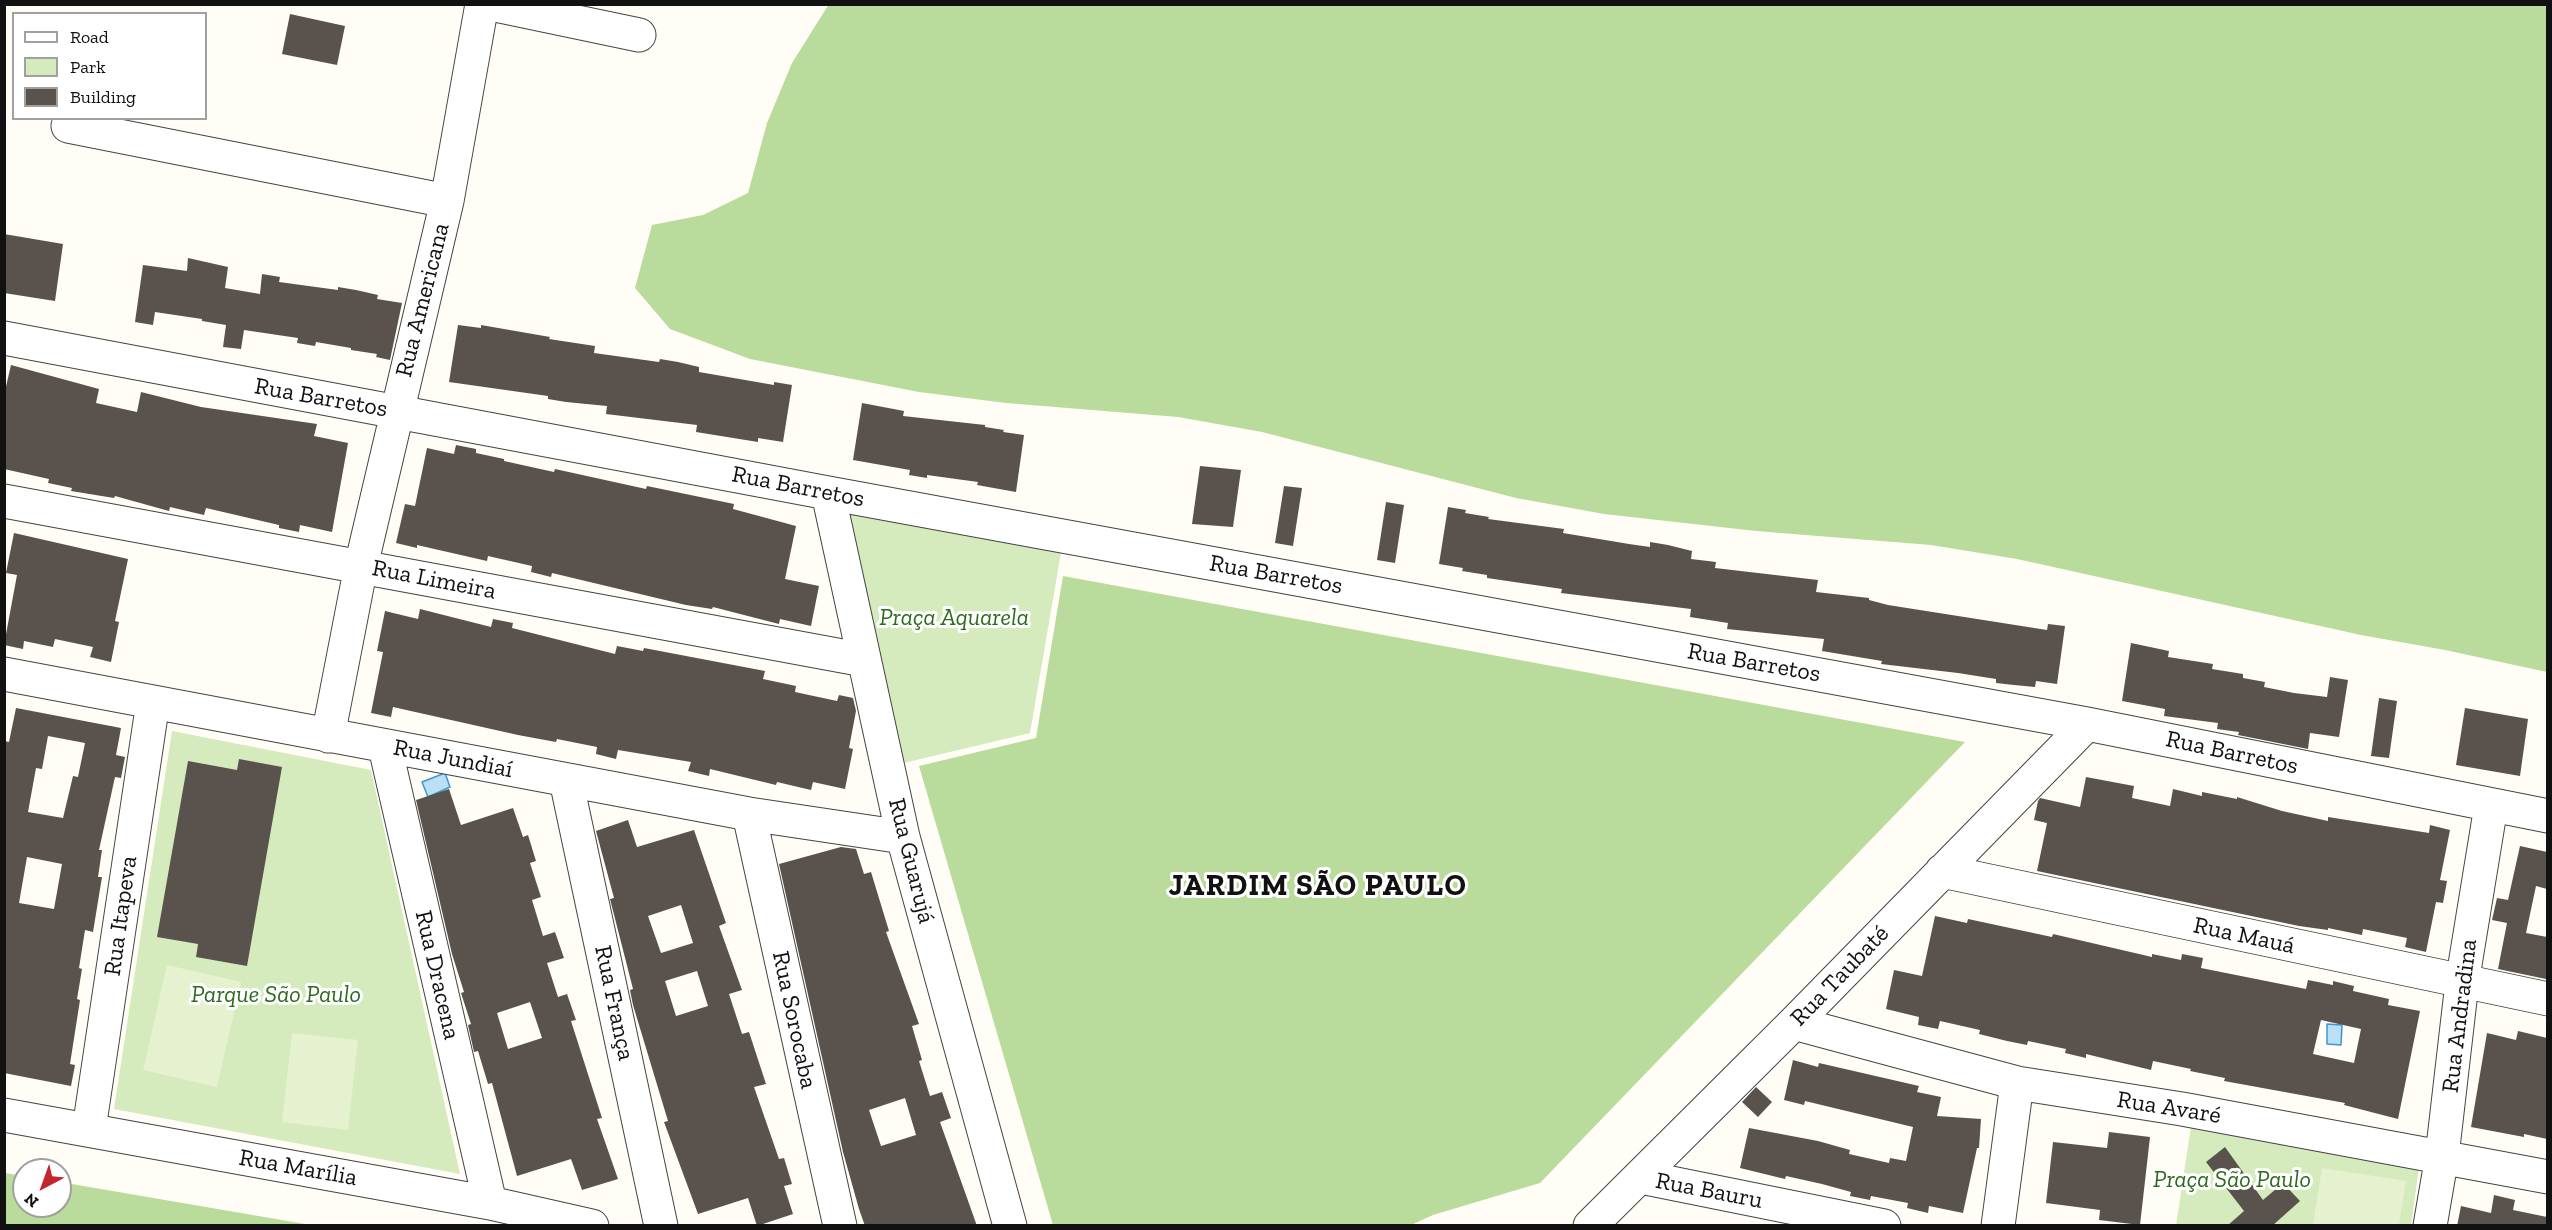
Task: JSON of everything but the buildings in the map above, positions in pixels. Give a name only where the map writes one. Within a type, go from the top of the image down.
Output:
[{"type":"street","name":"Rua Americana","points":[[328,735],[361,566],[447,201],[482,4]]},
{"type":"street","points":[[491,4],[639,35]]},
{"type":"street","points":[[68,126],[447,201]]},
{"type":"street","name":"Rua Barretos","points":[[4,338],[828,493],[2087,724],[2547,816]]},
{"type":"street","name":"Rua Guarujá","points":[[828,493],[903,837],[1010,1226]]},
{"type":"street","name":"Rua Limeira","points":[[4,501],[864,660]]},
{"type":"street","name":"Rua Jundiaí","points":[[4,674],[749,814],[903,837]]},
{"type":"street","name":"Rua Itapeva","points":[[89,1130],[153,702]]},
{"type":"street","name":"Rua Taubaté","points":[[1590,1226],[1794,1023],[2087,724]]},
{"type":"street","name":"Rua Dracena","points":[[385,747],[490,1203]]},
{"type":"street","name":"Rua França","points":[[566,780],[661,1226]]},
{"type":"street","name":"Rua Andradina","points":[[2430,1226],[2442,1156],[2462,983],[2492,806]]},
{"type":"street","name":"Rua Sorocaba","points":[[749,814],[840,1226]]},
{"type":"street","name":"Rua Mauá","points":[[1942,871],[2462,983],[2547,999]]},
{"type":"street","name":"Rua Avaré","points":[[1794,1023],[2017,1083],[2182,1109],[2547,1177]]},
{"type":"street","points":[[1998,1226],[2017,1083]]},
{"type":"street","name":"Rua Marília","points":[[4,1115],[490,1203],[592,1226]]},
{"type":"street","name":"Rua Bauru","points":[[1641,1177],[1884,1226]]},
{"type":"green space","points":[[829,4],[2547,5],[2547,672],[2361,635],[2017,559],[1931,545],[1756,531],[1604,514],[1516,498],[1262,432],[1178,417],[1006,403],[919,392],[750,359],[670,329],[635,288],[652,225],[703,215],[748,193],[767,123],[792,63]]},
{"type":"green space","name":"Praça Aquarela","points":[[831,497],[1063,541],[1030,733],[891,766]]},
{"type":"green space","points":[[1063,576],[1965,742],[1540,1183],[1433,1215],[1411,1225],[1053,1225],[919,766],[1036,738]]},
{"type":"green space","name":"Parque São Paulo","points":[[172,731],[371,770],[460,1174],[114,1109]]},
{"type":"green space","points":[[167,965],[241,982],[217,1087],[143,1070]]},
{"type":"green space","points":[[292,1033],[358,1040],[348,1130],[282,1122]]},
{"type":"green space","name":"Praça São Paulo","points":[[2191,1126],[2419,1168],[2411,1225],[2176,1226]]},
{"type":"green space","points":[[2322,1168],[2406,1181],[2399,1225],[2313,1225]]},
{"type":"green space","points":[[4,1173],[12,1174],[12,1218],[72,1218],[72,1184],[311,1225],[5,1225]]},
{"type":"water","points":[[445,773],[450,787],[428,797],[422,782]]},
{"type":"water","points":[[2327,1024],[2342,1025],[2341,1045],[2327,1044]]},
{"type":"district","name":"JARDIM SÃO PAULO","points":[[1318,886]]}]
